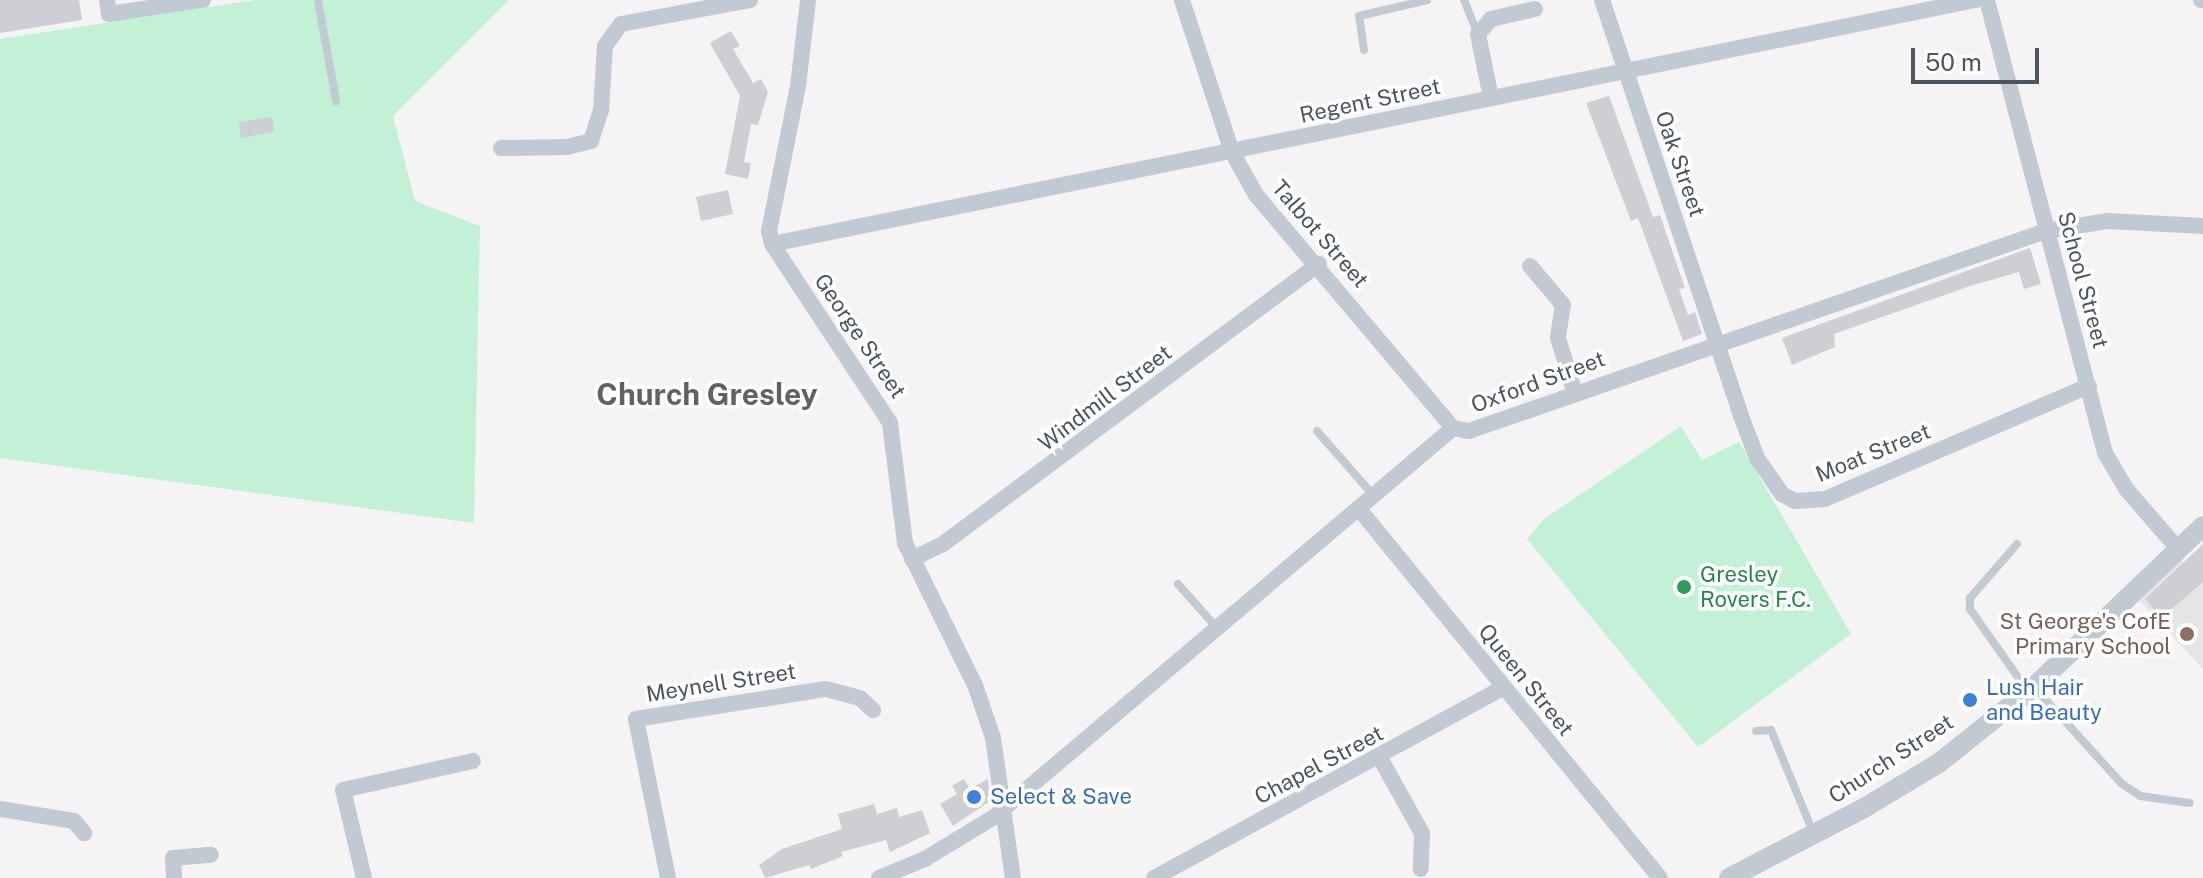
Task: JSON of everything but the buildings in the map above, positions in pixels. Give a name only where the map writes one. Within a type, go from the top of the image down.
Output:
[{"type":"street","points":[[107,0],[109,14],[203,0]]},
{"type":"street","points":[[501,148],[567,147],[591,141],[601,111],[605,46],[621,24],[750,0]]},
{"type":"street","points":[[772,244],[768,220],[796,98],[808,0]]},
{"type":"street","name":"Talbot Street","points":[[1182,0],[1232,152],[1256,195],[1319,264],[1453,428]]},
{"type":"street","name":"Oak Street","points":[[1602,0],[1718,341]]},
{"type":"street","name":"Regent Street","points":[[772,244],[1976,0]]},
{"type":"street","name":"School Street","points":[[1987,0],[2046,231],[2114,472],[2179,550]]},
{"type":"street","points":[[1491,98],[1478,34],[1491,19],[1535,9]]},
{"type":"street","name":"Oxford Street","points":[[879,878],[925,859],[1004,809],[1453,428],[1469,431],[1574,390],[2046,231],[2108,221],[2203,226]]},
{"type":"street","name":"George Street","points":[[772,244],[883,408],[896,440],[900,520],[912,559],[975,685],[993,738],[1013,878]]},
{"type":"street","name":"Windmill Street","points":[[912,559],[943,544],[1319,264]]},
{"type":"street","points":[[1530,266],[1563,305],[1558,338],[1574,390]]},
{"type":"street","name":"Moat Street","points":[[1718,341],[1757,458],[1770,482],[1795,501],[1825,499],[2089,386]]},
{"type":"street","name":"Queen Street","points":[[1359,509],[1660,878]]},
{"type":"street","name":"Church Street","points":[[1729,878],[1815,836],[1939,763],[2030,689],[2203,526]]},
{"type":"street","name":"Chapel Street","points":[[1154,878],[1380,758],[1503,688]]},
{"type":"street","name":"Meynell Street","points":[[668,878],[636,719],[826,689],[860,698],[873,710]]},
{"type":"street","points":[[1380,758],[1422,833],[1421,869]]},
{"type":"street","points":[[364,878],[343,790],[473,761]]},
{"type":"street","points":[[0,809],[74,821],[84,833]]},
{"type":"street","points":[[174,878],[173,858],[211,855]]},
{"type":"lane","points":[[318,0],[336,101]]},
{"type":"lane","points":[[1364,50],[1359,16],[1427,0]]},
{"type":"lane","points":[[1464,0],[1478,34]]},
{"type":"lane","points":[[1317,431],[1374,496]]},
{"type":"lane","points":[[2017,544],[1970,598],[1970,609],[2030,689],[2121,783],[2140,796],[2190,803]]},
{"type":"lane","points":[[1178,584],[1216,627]]},
{"type":"lane","points":[[1756,731],[1771,730],[1815,836]]},
{"type":"shaded area","name":"St George's CofE Primary School","points":[[2180,559],[2203,583],[2203,669],[2138,599]]},
{"type":"green space","points":[[255,0],[509,0],[393,116],[415,201],[480,226],[474,523],[0,458],[0,39]]},
{"type":"green space","name":"Gresley Rovers F.C.","points":[[1681,426],[1702,460],[1739,442],[1851,634],[1698,747],[1527,539],[1544,519]]},
{"type":"place","name":"Gresley Rovers F.C.","points":[[1684,587]]},
{"type":"place","name":"St George's CofE Primary School","points":[[2187,634]]},
{"type":"place","name":"Lush Hair and Beauty","points":[[1970,700]]},
{"type":"place","name":"Select & Save","points":[[974,797]]},
{"type":"district","name":"Church Gresley","points":[[707,394]]}]
